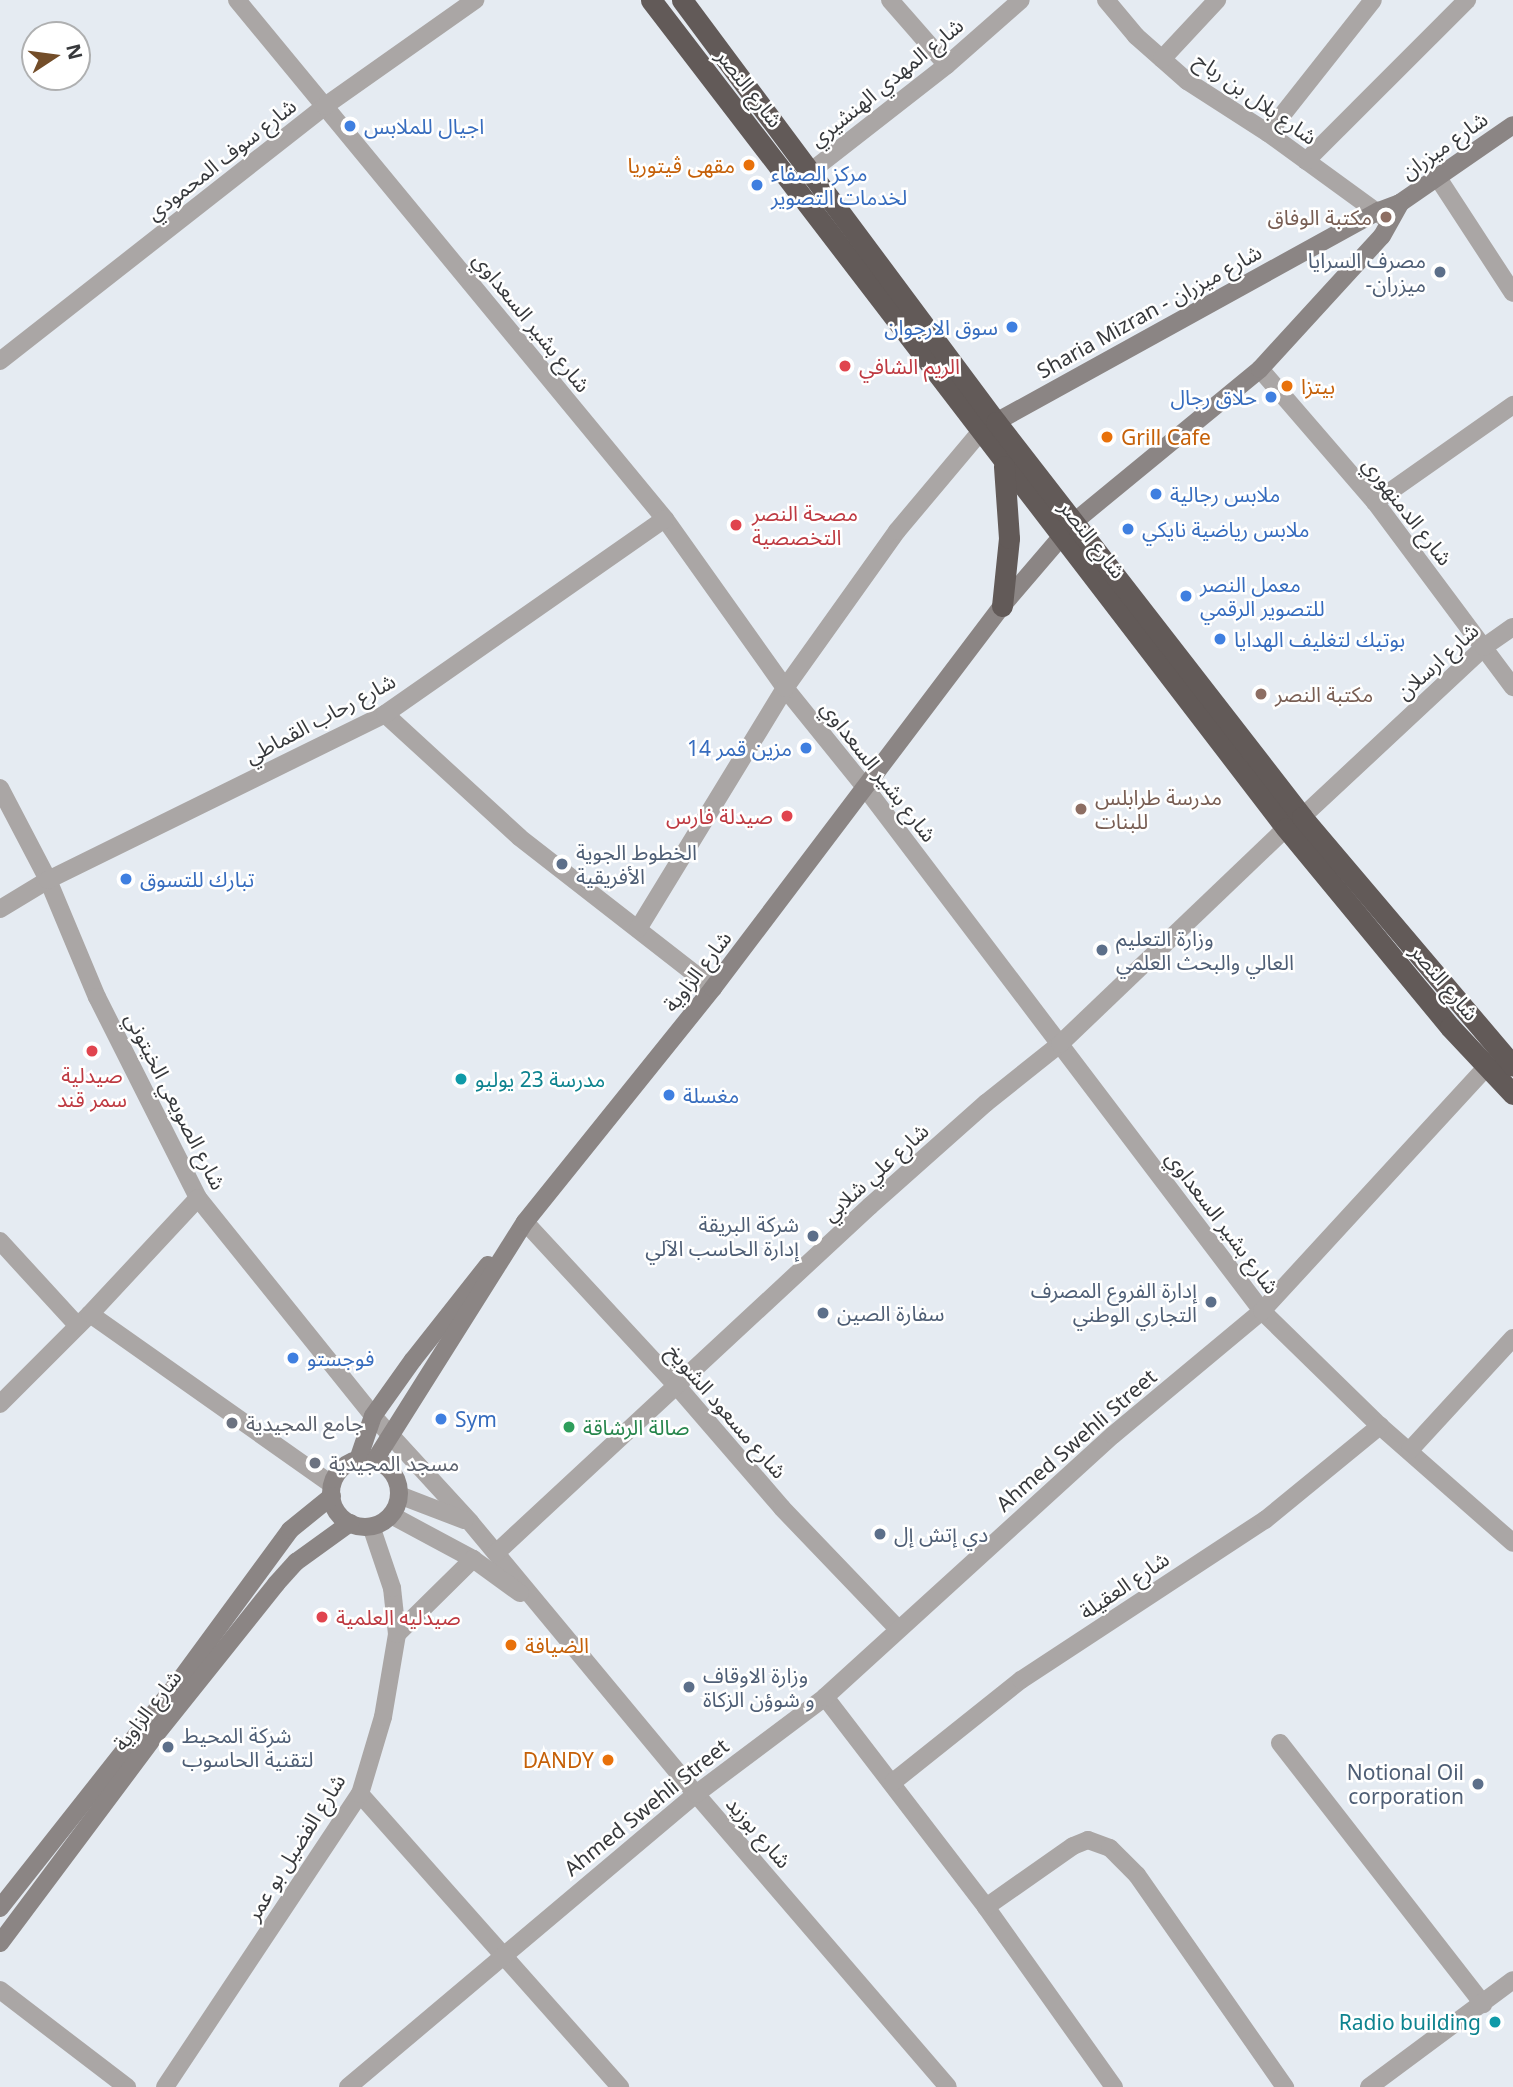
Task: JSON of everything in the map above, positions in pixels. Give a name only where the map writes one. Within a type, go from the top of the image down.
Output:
[{"type":"highway","name":"شارع النصر","points":[[651,0],[988,427],[1294,822],[1503,1057],[1513,1094]]},
{"type":"highway","name":"شارع النصر","points":[[682,0],[810,172],[988,427],[1004,464],[1067,530]]},
{"type":"highway","points":[[1002,606],[1009,538],[1004,464]]},
{"type":"main road","name":"شارع ميزران","points":[[1400,203],[1513,125]]},
{"type":"main road","name":"Sharia Mizran - شارع ميزران","points":[[988,427],[1384,217],[1400,203]]},
{"type":"main road","name":"شارع الزاوية","points":[[367,1460],[390,1434],[525,1223],[713,988],[1002,606],[1067,530],[1260,369],[1382,236],[1384,217]]},
{"type":"main road","points":[[367,1460],[373,1416],[468,1288],[506,1249]]},
{"type":"main road","points":[[367,1460],[393,1473],[399,1495],[391,1515],[371,1526],[350,1523],[341,1516],[332,1490],[341,1468],[367,1460]]},
{"type":"main road","name":"شارع الزاوية","points":[[0,1908],[177,1684],[290,1530],[332,1490]]},
{"type":"main road","name":"شارع الزاوية","points":[[0,1943],[154,1737],[276,1584],[296,1562],[350,1523]]},
{"type":"street","name":"شارع بشير السعداوي","points":[[237,0],[665,519],[785,688],[864,786],[1262,1311],[1380,1426],[1510,1534]]},
{"type":"street","name":"شارع سوف المحمودي","points":[[0,361],[325,106],[475,0]]},
{"type":"street","points":[[890,0],[947,65]]},
{"type":"street","name":"شارع المهدي الهنشيري","points":[[810,172],[947,65],[1021,0]]},
{"type":"street","name":"شارع بلال بن رباح","points":[[1106,0],[1136,36],[1187,81],[1268,133],[1384,217]]},
{"type":"street","points":[[1162,59],[1217,0]]},
{"type":"street","points":[[1268,133],[1373,0]]},
{"type":"street","points":[[1306,161],[1467,0]]},
{"type":"street","points":[[1438,178],[1513,293]]},
{"type":"street","name":"شارع الدمنهوري","points":[[1260,369],[1375,502],[1513,687]]},
{"type":"street","points":[[1375,502],[1513,405]]},
{"type":"street","points":[[638,929],[785,688],[897,530],[988,427]]},
{"type":"street","name":"شارع رحاب القماطي","points":[[0,909],[48,880],[385,714],[665,519]]},
{"type":"street","name":"شارع ارسلان","points":[[1294,822],[1484,646],[1513,627]]},
{"type":"street","points":[[385,714],[519,837],[713,988]]},
{"type":"street","name":"شارع الصويعي الخيتوني","points":[[0,788],[48,880],[97,997],[198,1198],[373,1416],[470,1522],[537,1605]]},
{"type":"street","name":"شارع علي شلابي","points":[[496,1553],[967,1119],[1060,1044],[1294,822]]},
{"type":"street","name":"Ahmed Swehli Street","points":[[348,2087],[502,1954],[696,1794],[825,1697],[897,1628],[1113,1435],[1262,1311],[1503,1057]]},
{"type":"street","points":[[0,1404],[84,1320],[198,1198]]},
{"type":"street","name":"شارع مسعود الشويخ","points":[[525,1223],[676,1385],[782,1508],[897,1628]]},
{"type":"street","points":[[0,1241],[84,1320],[332,1490]]},
{"type":"street","points":[[1410,1450],[1513,1338]]},
{"type":"street","name":"شارع العقيلة","points":[[893,1782],[1021,1680],[1274,1513],[1380,1426]]},
{"type":"street","points":[[399,1495],[470,1522]]},
{"type":"street","points":[[391,1515],[473,1559],[537,1605]]},
{"type":"street","name":"شارع الفضيل بو عمر","points":[[165,2087],[360,1794],[383,1717],[397,1633],[392,1587],[371,1526]]},
{"type":"street","points":[[397,1633],[473,1559]]},
{"type":"street","name":"شارع بوزيد","points":[[537,1605],[943,2085]]},
{"type":"street","points":[[825,1697],[893,1782],[986,1907],[1114,2087]]},
{"type":"street","points":[[1280,1743],[1483,2004]]},
{"type":"street","points":[[360,1794],[389,1822],[620,2087]]},
{"type":"street","points":[[986,1907],[1073,1846],[1088,1839],[1110,1848],[1137,1875],[1285,2087]]},
{"type":"street","points":[[1369,2087],[1513,1980]]},
{"type":"street","points":[[0,1990],[127,2087]]},
{"type":"place","name":"اجيال للملابس","points":[[350,126]]},
{"type":"place","name":"مقهى ڤيتوريا","points":[[749,165]]},
{"type":"place","name":"مركز الصفاء لخدمات التصوير","points":[[757,185]]},
{"type":"place","name":"مكتبة الوفاق","points":[[1386,217]]},
{"type":"place","name":"مصرف السرايا -ميزران","points":[[1440,272]]},
{"type":"place","name":"سوق الارجوان","points":[[1012,327]]},
{"type":"place","name":"الريم الشافي","points":[[845,366]]},
{"type":"place","name":"بيتزا","points":[[1287,386]]},
{"type":"place","name":"حلاق رجال","points":[[1271,397]]},
{"type":"place","name":"Grill Cafe","points":[[1107,437]]},
{"type":"place","name":"ملابس رجالية","points":[[1156,494]]},
{"type":"place","name":"مصحة النصر التخصصية","points":[[736,525]]},
{"type":"place","name":"ملابس رياضية نايكي","points":[[1128,529]]},
{"type":"place","name":"معمل النصر للتصوير الرقمي","points":[[1186,596]]},
{"type":"place","name":"بوتيك لتغليف الهدايا","points":[[1220,639]]},
{"type":"place","name":"مكتبة النصر","points":[[1261,694]]},
{"type":"place","name":"مزين قمر 14","points":[[806,748]]},
{"type":"place","name":"مدرسة طرابلس للبنات","points":[[1081,809]]},
{"type":"place","name":"صيدلة فارس","points":[[787,816]]},
{"type":"place","name":"الخطوط الجوية الأفريقية","points":[[562,864]]},
{"type":"place","name":"تبارك للتسوق","points":[[126,879]]},
{"type":"place","name":"وزارة التعليم العالي والبحث العلمي","points":[[1102,950]]},
{"type":"place","name":"صيدلية سمر قند","points":[[92,1051]]},
{"type":"place","name":"مدرسة 23 يوليو","points":[[461,1079]]},
{"type":"place","name":"مغسلة","points":[[669,1095]]},
{"type":"place","name":"شركة البريقة إدارة الحاسب الآلي","points":[[813,1236]]},
{"type":"place","name":"إدارة الفروع المصرف التجاري الوطني","points":[[1211,1302]]},
{"type":"place","name":"سفارة الصين","points":[[823,1313]]},
{"type":"place","name":"فوجستو","points":[[293,1358]]},
{"type":"place","name":"Sym","points":[[441,1419]]},
{"type":"place","name":"جامع المجيدية","points":[[232,1423]]},
{"type":"place","name":"صالة الرشاقة","points":[[569,1427]]},
{"type":"place","name":"مسجد المجيدية","points":[[315,1463]]},
{"type":"place","name":"دي إتش إل","points":[[880,1534]]},
{"type":"place","name":"صيدليه العلمية","points":[[322,1617]]},
{"type":"place","name":"الضيافة","points":[[511,1645]]},
{"type":"place","name":"وزارة الاوقاف و شوؤن الزكاة","points":[[689,1687]]},
{"type":"place","name":"شركة المحيط لتقنية الحاسوب","points":[[168,1747]]},
{"type":"place","name":"DANDY","points":[[608,1760]]},
{"type":"place","name":"Notional Oil corporation","points":[[1478,1784]]},
{"type":"place","name":"Radio building","points":[[1495,2022]]}]
